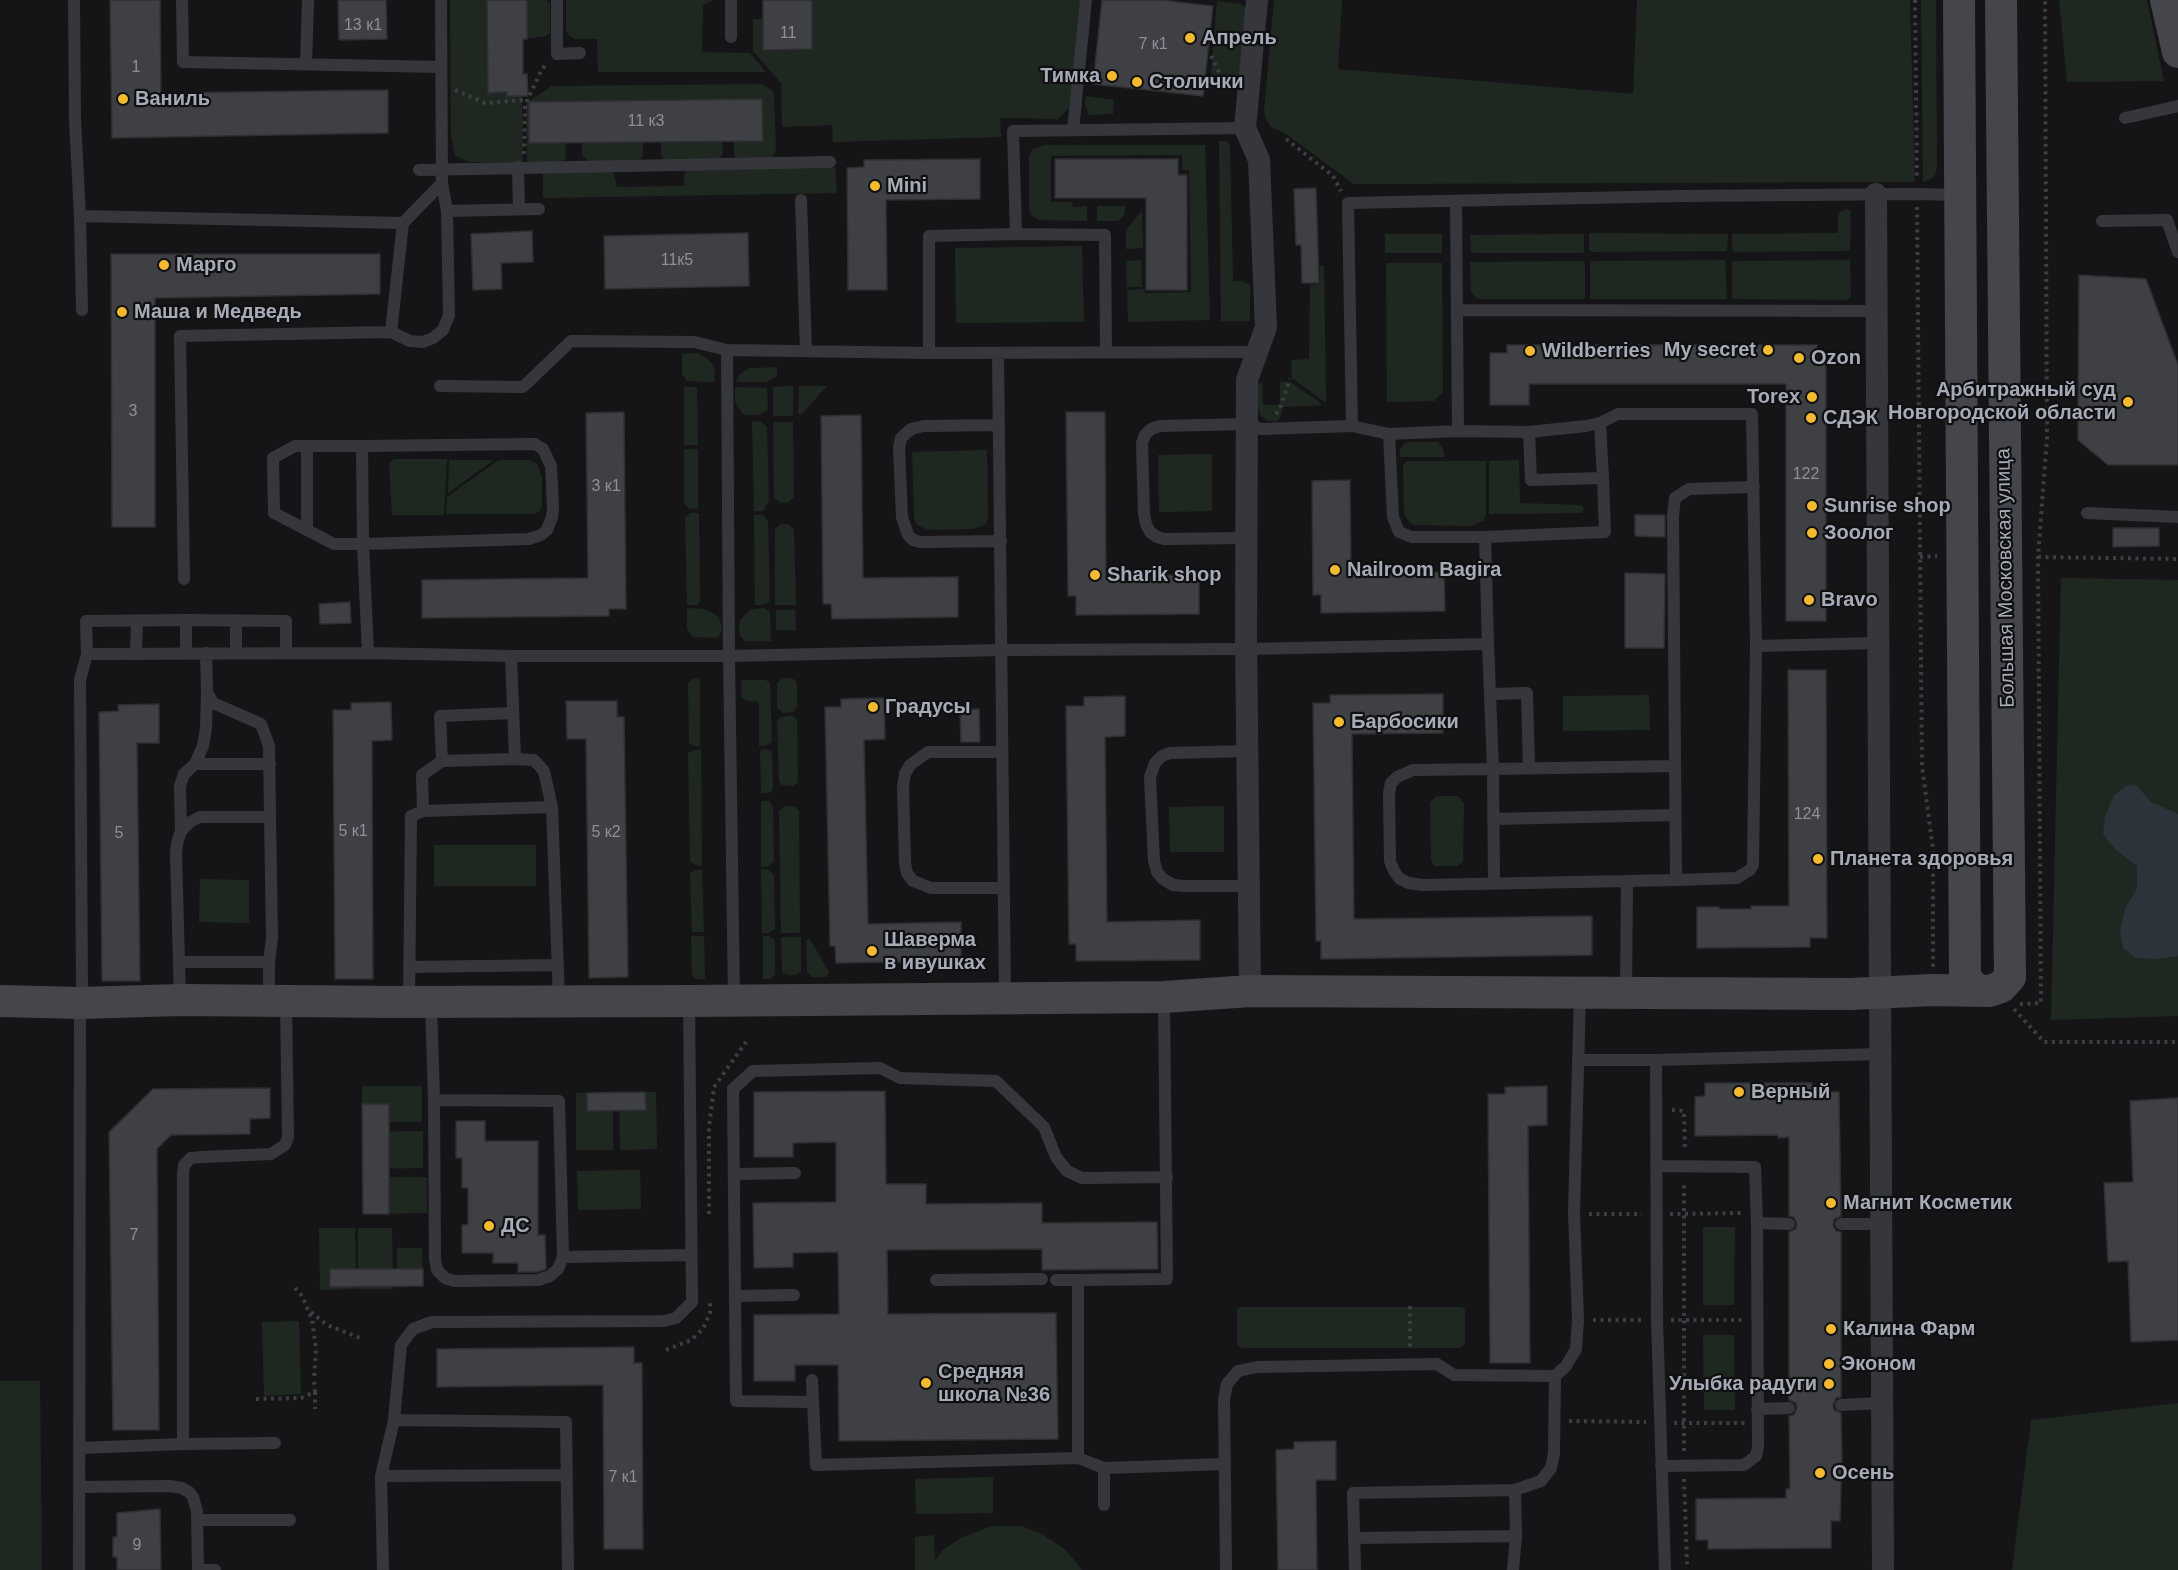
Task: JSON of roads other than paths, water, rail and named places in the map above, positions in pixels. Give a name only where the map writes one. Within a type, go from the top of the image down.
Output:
[{"type":"street","points":[[1250,992],[1247,380],[1266,327],[1259,160],[1245,128],[1257,0]]},
{"type":"street","points":[[0,1001],[80,1003],[180,1000],[559,1002],[1164,997],[1250,992],[1850,994],[1972,983],[1959,195],[1959,0]]},
{"type":"street","name":"Большая Московская улица","points":[[1972,983],[1989,991],[2001,987],[2010,977],[2001,0]]},
{"type":"street","points":[[2166,0],[2178,52]]},
{"type":"street","points":[[1876,194],[1883,1570]]},
{"type":"lane","points":[[74,0],[81,310]]},
{"type":"lane","points":[[182,0],[183,62],[441,67]]},
{"type":"lane","points":[[306,64],[308,0]]},
{"type":"lane","points":[[184,579],[180,336],[391,332],[410,341],[423,342],[443,330],[449,315],[447,211],[442,183],[441,0]]},
{"type":"lane","points":[[557,0],[557,54],[580,53]]},
{"type":"lane","points":[[730,0],[732,37]]},
{"type":"lane","points":[[1073,130],[1086,0]]},
{"type":"lane","points":[[2125,118],[2178,106]]},
{"type":"lane","points":[[1016,234],[1013,131],[1245,128]]},
{"type":"lane","points":[[419,170],[830,162]]},
{"type":"lane","points":[[519,209],[521,167]]},
{"type":"lane","points":[[391,332],[403,223],[442,183]]},
{"type":"lane","points":[[1352,426],[1348,203],[1681,196],[1959,195]]},
{"type":"lane","points":[[801,200],[806,351]]},
{"type":"lane","points":[[1456,202],[1458,431]]},
{"type":"lane","points":[[447,211],[539,209]]},
{"type":"lane","points":[[80,216],[403,223]]},
{"type":"lane","points":[[2103,221],[2167,220],[2178,252]]},
{"type":"lane","points":[[929,353],[929,236],[1016,234],[1105,235],[1106,352]]},
{"type":"lane","points":[[1457,310],[1878,311]]},
{"type":"lane","points":[[440,386],[523,387],[571,341],[694,342],[726,350],[998,354],[1256,352]]},
{"type":"lane","points":[[726,350],[734,1000]]},
{"type":"lane","points":[[998,354],[1005,997]]},
{"type":"lane","points":[[1246,538],[1164,539],[1150,532],[1144,514],[1142,443],[1145,435],[1151,429],[1160,426],[1247,424],[1262,429],[1352,426],[1389,434],[1458,431],[1529,432],[1586,426],[1600,423],[1618,414],[1752,414],[1756,646],[1754,856],[1750,870],[1737,878],[1422,885],[1400,879],[1390,861],[1389,793],[1391,783],[1396,777],[1413,770],[1674,766]]},
{"type":"lane","points":[[1389,434],[1393,517],[1399,532],[1412,537],[1485,537],[1605,532],[1600,423]]},
{"type":"lane","points":[[998,425],[924,426],[911,429],[901,438],[898,448],[902,517],[908,535],[920,542],[1001,541]]},
{"type":"lane","points":[[1529,432],[1531,480],[1603,478]]},
{"type":"lane","points":[[535,444],[543,449],[551,466],[553,508],[550,526],[541,535],[529,539],[334,544],[274,513],[273,458],[296,446],[306,446],[535,444]]},
{"type":"lane","points":[[306,446],[307,530]]},
{"type":"lane","points":[[362,446],[363,544],[368,653]]},
{"type":"lane","points":[[1676,880],[1672,516],[1675,498],[1689,489],[1754,487]]},
{"type":"lane","points":[[2087,513],[2178,517]]},
{"type":"lane","points":[[1485,537],[1493,769],[1494,883]]},
{"type":"lane","points":[[186,620],[186,653]]},
{"type":"lane","points":[[79,1570],[80,1003],[82,989],[80,680],[87,654],[86,621],[286,621],[286,653]]},
{"type":"lane","points":[[136,652],[137,621]]},
{"type":"lane","points":[[236,621],[236,653]]},
{"type":"lane","points":[[1756,646],[1879,643]]},
{"type":"lane","points":[[87,654],[136,652],[729,656],[1488,644]]},
{"type":"lane","points":[[180,1000],[176,854],[181,831],[180,786],[184,774],[195,764],[205,737],[206,653]]},
{"type":"lane","points":[[511,656],[515,759]]},
{"type":"lane","points":[[183,1444],[184,1165],[191,1158],[271,1154],[285,1145],[288,1137],[278,1002],[269,962],[272,938],[269,746],[261,724],[213,702],[207,692]]},
{"type":"lane","points":[[1491,694],[1527,693],[1529,768]]},
{"type":"lane","points":[[442,761],[440,716],[513,714]]},
{"type":"lane","points":[[1248,751],[1170,753],[1162,756],[1155,763],[1150,777],[1154,861],[1157,872],[1163,879],[1173,885],[1185,886],[1249,886]]},
{"type":"lane","points":[[1002,752],[928,752],[910,765],[905,774],[903,786],[905,863],[913,881],[931,888],[1003,888]]},
{"type":"lane","points":[[423,810],[422,775],[442,761],[534,760],[544,771],[552,807],[559,1002]]},
{"type":"lane","points":[[195,764],[270,765]]},
{"type":"lane","points":[[434,1100],[559,1101],[563,1257],[558,1269],[550,1276],[538,1280],[454,1281],[445,1278],[437,1270],[435,1259],[434,1100],[420,1002],[409,967],[411,816],[423,810],[552,807]]},
{"type":"lane","points":[[1493,819],[1675,815]]},
{"type":"lane","points":[[181,831],[190,822],[200,817],[270,817]]},
{"type":"lane","points":[[1626,993],[1627,881]]},
{"type":"lane","points":[[179,962],[269,962]]},
{"type":"lane","points":[[409,967],[558,965]]},
{"type":"lane","points":[[1226,1570],[1224,1399],[1227,1384],[1239,1371],[1257,1367],[1437,1364],[1454,1375],[1555,1376],[1566,1366],[1576,1349],[1578,1320],[1574,1214],[1580,994]]},
{"type":"lane","points":[[1056,1280],[1167,1279],[1164,997]]},
{"type":"lane","points":[[383,1570],[381,1476],[394,1420],[401,1345],[413,1329],[432,1322],[664,1321],[676,1318],[692,1302],[689,1001]]},
{"type":"lane","points":[[1579,1060],[1881,1054]]},
{"type":"lane","points":[[1656,1060],[1661,1466],[1665,1570]]},
{"type":"lane","points":[[813,1402],[736,1401],[734,1089],[753,1071],[880,1068],[900,1078],[996,1082],[1044,1127],[1056,1156],[1066,1171],[1082,1178],[1167,1177]]},
{"type":"lane","points":[[1656,1166],[1755,1167],[1757,1224],[1758,1447],[1756,1456],[1744,1465],[1661,1466]]},
{"type":"lane","points":[[735,1174],[795,1173]]},
{"type":"lane","points":[[1757,1224],[1789,1224]]},
{"type":"lane","points":[[1841,1224],[1882,1224]]},
{"type":"lane","points":[[563,1257],[691,1255]]},
{"type":"lane","points":[[936,1280],[1042,1279]]},
{"type":"lane","points":[[1078,1280],[1078,1458]]},
{"type":"lane","points":[[735,1296],[794,1295]]},
{"type":"lane","points":[[1355,1570],[1353,1493],[1515,1490],[1541,1481],[1551,1468],[1554,1452],[1555,1376]]},
{"type":"lane","points":[[812,1380],[816,1465],[1078,1458],[1104,1468],[1225,1464]]},
{"type":"lane","points":[[1841,1405],[1881,1403]]},
{"type":"lane","points":[[1757,1409],[1789,1408]]},
{"type":"lane","points":[[394,1420],[566,1422],[568,1570]]},
{"type":"lane","points":[[80,1448],[275,1443]]},
{"type":"lane","points":[[1104,1468],[1104,1505]]},
{"type":"lane","points":[[381,1476],[567,1475]]},
{"type":"lane","points":[[79,1486],[182,1488],[194,1497],[198,1520],[198,1570],[215,1570]]},
{"type":"lane","points":[[1513,1570],[1516,1536],[1515,1490]]},
{"type":"lane","points":[[198,1520],[290,1520]]},
{"type":"lane","points":[[1354,1539],[1516,1536]]},
{"type":"place","name":"Апрель","points":[[1190,38]]},
{"type":"place","name":"Тимка","points":[[1112,76]]},
{"type":"place","name":"Столички","points":[[1137,82]]},
{"type":"place","name":"Ваниль","points":[[123,99]]},
{"type":"place","name":"Mini","points":[[875,186]]},
{"type":"place","name":"Марго","points":[[164,265]]},
{"type":"place","name":"Маша и Медведь","points":[[122,312]]},
{"type":"place","name":"My secret","points":[[1768,350]]},
{"type":"place","name":"Wildberries","points":[[1530,351]]},
{"type":"place","name":"Ozon","points":[[1799,358]]},
{"type":"place","name":"Torex","points":[[1812,397]]},
{"type":"place","name":"Арбитражный суд Новгородской области","points":[[2128,402]]},
{"type":"place","name":"СДЭК","points":[[1811,418]]},
{"type":"place","name":"Sunrise shop","points":[[1812,506]]},
{"type":"place","name":"Зоолог","points":[[1812,533]]},
{"type":"place","name":"Nailroom Bagira","points":[[1335,570]]},
{"type":"place","name":"Sharik shop","points":[[1095,575]]},
{"type":"place","name":"Bravo","points":[[1809,600]]},
{"type":"place","name":"Градусы","points":[[873,707]]},
{"type":"place","name":"Барбосики","points":[[1339,722]]},
{"type":"place","name":"Планета здоровья","points":[[1818,859]]},
{"type":"place","name":"Шаверма в ивушках","points":[[872,951]]},
{"type":"place","name":"Верный","points":[[1739,1092]]},
{"type":"place","name":"Магнит Косметик","points":[[1831,1203]]},
{"type":"place","name":"ДС","points":[[489,1226]]},
{"type":"place","name":"Калина Фарм","points":[[1831,1329]]},
{"type":"place","name":"Эконом","points":[[1829,1364]]},
{"type":"place","name":"Средняя школа №36","points":[[926,1383]]},
{"type":"place","name":"Улыбка радуги","points":[[1829,1384]]},
{"type":"place","name":"Осень","points":[[1820,1473]]}]
